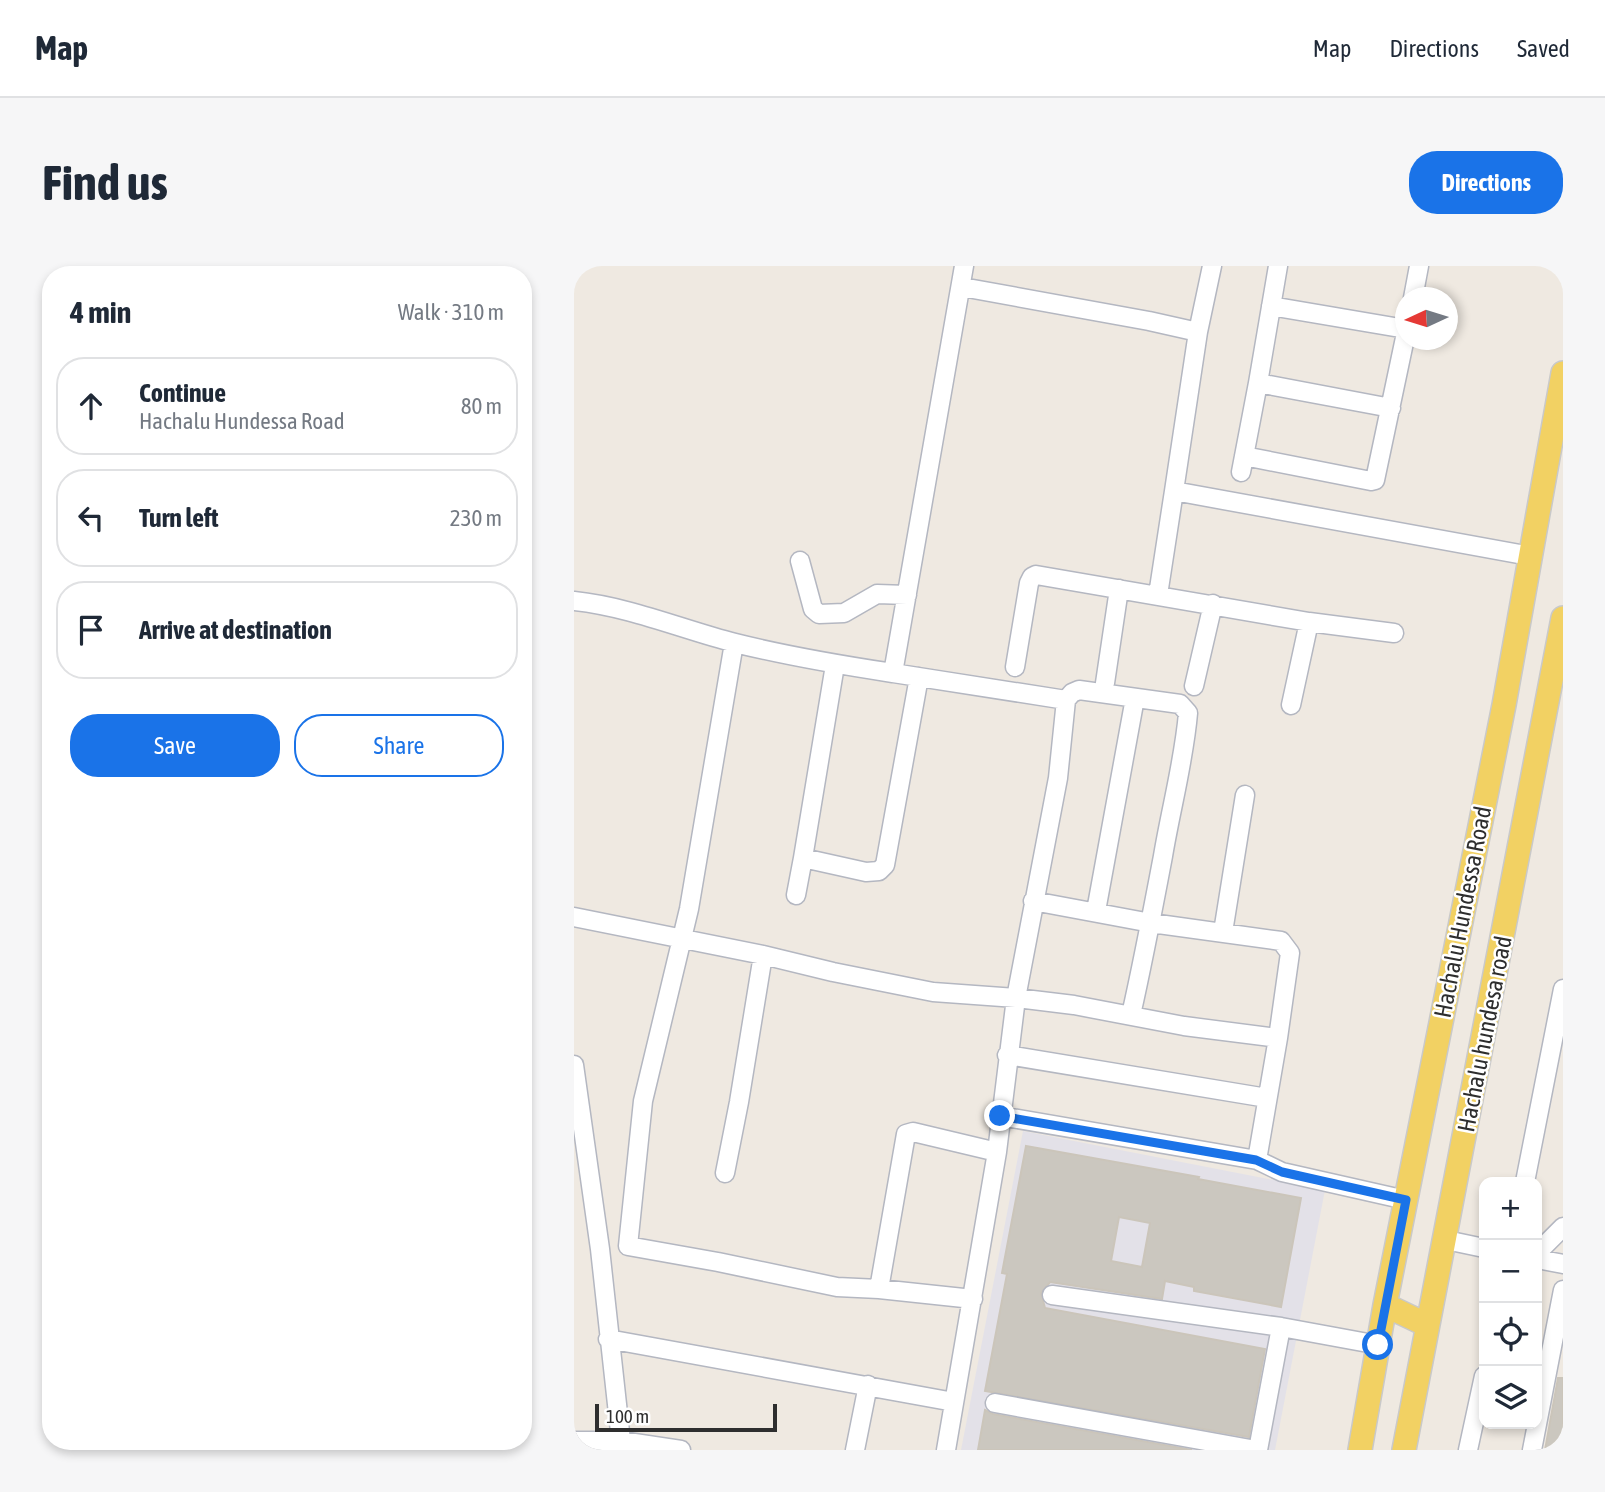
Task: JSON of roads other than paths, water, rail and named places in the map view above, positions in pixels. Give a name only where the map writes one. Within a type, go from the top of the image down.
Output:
[{"type":"main road","name":"Hachalu Hundessa Road","points":[[1360,1450],[1385,1305],[1559,414],[1563,373]]},
{"type":"main road","name":"Hachalu hundesa road","points":[[1404,1450],[1563,618]]},
{"type":"main road","points":[[1385,1305],[1427,1325]]},
{"type":"street","points":[[893,673],[964,266]]},
{"type":"street","points":[[1158,595],[1198,332],[1212,266]]},
{"type":"street","points":[[1279,266],[1243,464],[1374,481],[1377,478],[1402,350]]},
{"type":"street","points":[[1415,287],[1419,266]]},
{"type":"street","points":[[962,287],[1198,332]]},
{"type":"street","points":[[1271,306],[1395,329]]},
{"type":"street","points":[[1258,383],[1391,408]]},
{"type":"street","points":[[1174,491],[1530,556]]},
{"type":"street","points":[[800,561],[813,608],[819,614],[844,613],[877,594],[907,595]]},
{"type":"street","points":[[1015,667],[1029,583],[1032,577],[1045,575],[1309,622],[1394,633]]},
{"type":"street","points":[[1105,683],[1119,589]]},
{"type":"street","points":[[574,601],[631,612],[734,643],[835,664],[1066,700]]},
{"type":"street","points":[[1194,686],[1213,604]]},
{"type":"street","points":[[1291,705],[1309,622]]},
{"type":"street","points":[[628,1246],[643,1101],[682,939],[734,643]]},
{"type":"street","points":[[796,895],[835,664]]},
{"type":"street","points":[[803,858],[866,872],[879,871],[885,865],[919,677]]},
{"type":"street","points":[[946,1450],[997,1152],[1016,998],[1058,778],[1066,700],[1079,690],[1180,704],[1188,713],[1176,797],[1131,1015]]},
{"type":"street","points":[[1096,911],[1135,698]]},
{"type":"street","points":[[1223,932],[1245,795]]},
{"type":"street","points":[[1033,901],[1282,941],[1288,947],[1290,953],[1278,1038],[1256,1160]]},
{"type":"street","points":[[574,917],[933,992],[1016,998],[1131,1015],[1184,1026],[1278,1038]]},
{"type":"street","points":[[725,1173],[740,1102],[763,955]]},
{"type":"street","points":[[1526,1177],[1563,989]]},
{"type":"street","points":[[1007,1055],[1267,1098]]},
{"type":"street","points":[[574,1065],[577,1110],[600,1248],[622,1446]]},
{"type":"street","points":[[1000,1116],[1256,1160],[1282,1172],[1406,1200]]},
{"type":"street","points":[[879,1289],[906,1134],[913,1132],[997,1152]]},
{"type":"street","points":[[1542,1248],[1563,1227]]},
{"type":"street","points":[[1446,1240],[1479,1247]]},
{"type":"street","points":[[600,1248],[628,1246],[838,1287],[973,1299]]},
{"type":"street","points":[[1542,1260],[1563,1264]]},
{"type":"street","points":[[1532,1450],[1563,1291]]},
{"type":"street","points":[[1052,1295],[1281,1327],[1378,1345]]},
{"type":"street","points":[[995,1403],[1257,1450],[1281,1327]]},
{"type":"street","points":[[608,1339],[954,1402]]},
{"type":"street","points":[[855,1450],[869,1385]]},
{"type":"street","points":[[1468,1450],[1479,1399]]},
{"type":"street","points":[[574,1441],[681,1450]]}]
